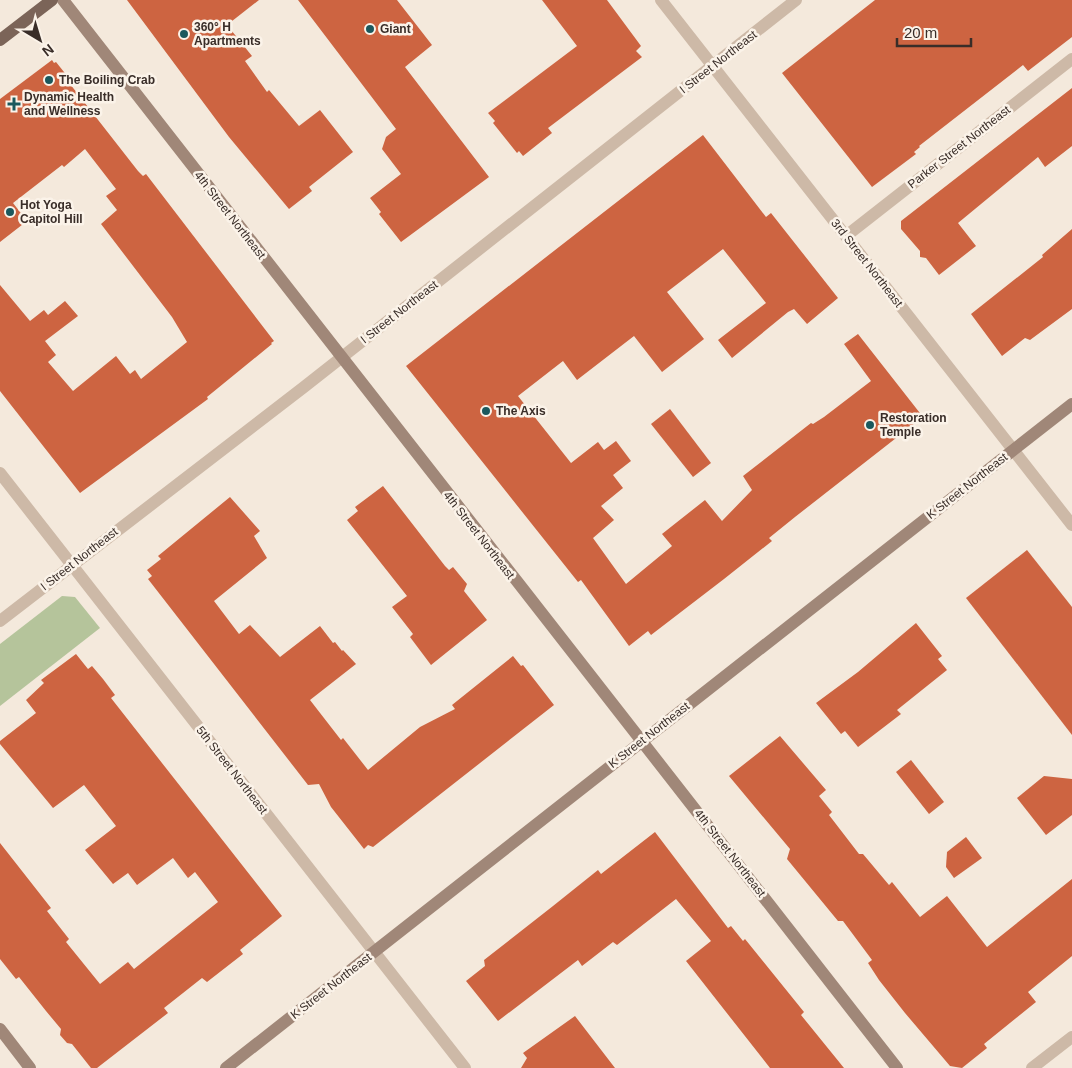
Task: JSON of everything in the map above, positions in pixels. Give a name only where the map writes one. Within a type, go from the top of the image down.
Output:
[{"type":"main road","points":[[0,40],[52,0]]},
{"type":"street","name":"4th Street Northeast","points":[[63,0],[897,1068]]},
{"type":"street","name":"3rd Street Northeast","points":[[661,0],[1072,525]]},
{"type":"street","name":"I Street Northeast","points":[[0,621],[341,358],[796,0]]},
{"type":"street","name":"Parker Street Northeast","points":[[846,236],[1072,59]]},
{"type":"street","name":"K Street Northeast","points":[[226,1068],[1072,404]]},
{"type":"street","name":"5th Street Northeast","points":[[0,473],[465,1068]]},
{"type":"street","points":[[0,1029],[30,1068]]},
{"type":"street","points":[[1032,1068],[1072,1037]]},
{"type":"green space","points":[[62,596],[75,597],[100,628],[0,706],[0,644]]},
{"type":"building","points":[[127,0],[259,0],[227,25],[252,56],[245,61],[267,92],[269,90],[299,126],[320,110],[353,152],[309,187],[312,191],[289,209],[229,137]]},
{"type":"building","points":[[298,0],[397,0],[432,45],[405,67],[489,177],[401,242],[379,214],[381,212],[370,198],[401,174],[382,149],[386,137],[396,129]]},
{"type":"building","points":[[542,0],[607,0],[641,46],[636,51],[642,57],[548,128],[552,133],[523,156],[519,151],[517,153],[493,123],[495,121],[488,113],[577,46]]},
{"type":"building","points":[[875,0],[1072,0],[1072,37],[1028,71],[1023,65],[919,146],[914,152],[916,154],[872,187],[782,73]]},
{"type":"building","points":[[52,60],[54,63],[56,62],[72,82],[70,84],[138,171],[143,176],[146,174],[274,341],[207,397],[208,399],[80,493],[0,391],[0,285],[30,321],[44,310],[48,315],[65,301],[78,316],[45,341],[56,355],[48,362],[73,391],[116,356],[130,374],[135,370],[141,379],[187,342],[172,317],[101,224],[117,210],[106,196],[116,189],[85,149],[64,167],[62,165],[13,203],[27,221],[0,242],[0,99]]},
{"type":"building","points":[[1072,88],[1072,146],[1045,167],[1038,157],[958,223],[976,246],[939,275],[926,258],[920,257],[920,251],[901,229],[901,221]]},
{"type":"building","points":[[703,135],[766,217],[771,213],[838,298],[807,324],[794,309],[788,312],[732,358],[718,340],[766,303],[723,249],[667,292],[704,339],[662,372],[634,336],[577,380],[563,361],[518,396],[571,463],[598,442],[604,450],[616,441],[631,461],[613,475],[623,488],[601,506],[614,520],[593,538],[626,584],[672,546],[662,534],[705,500],[722,521],[752,490],[743,476],[811,423],[813,424],[824,417],[871,381],[844,344],[858,334],[923,417],[769,538],[772,541],[724,579],[651,635],[648,631],[629,646],[581,580],[578,582],[406,366]]},
{"type":"building","points":[[1072,229],[1072,309],[1030,340],[1025,338],[1002,356],[971,314],[1043,257],[1042,255]]},
{"type":"building","points":[[670,409],[711,463],[693,477],[651,424]]},
{"type":"building","points":[[383,486],[445,566],[449,570],[453,567],[467,584],[464,591],[487,620],[431,665],[410,637],[413,634],[392,607],[407,596],[347,520],[358,511],[355,507]]},
{"type":"building","points":[[230,497],[260,531],[254,536],[267,558],[214,601],[239,634],[250,625],[280,657],[320,626],[333,643],[335,642],[356,664],[310,700],[341,740],[343,738],[368,770],[420,727],[455,709],[452,705],[513,656],[521,666],[523,665],[554,705],[373,847],[368,845],[364,849],[331,807],[319,784],[308,785],[148,579],[152,576],[147,570],[161,559],[158,556]]},
{"type":"building","points":[[1027,550],[1072,607],[1072,735],[966,598]]},
{"type":"building","points":[[916,623],[942,656],[938,659],[947,670],[897,710],[901,714],[858,747],[845,731],[841,734],[816,703],[858,672]]},
{"type":"building","points":[[76,654],[88,669],[92,666],[103,679],[115,695],[111,698],[282,916],[240,950],[243,954],[207,982],[202,978],[164,1008],[168,1013],[97,1068],[91,1068],[72,1044],[67,1043],[60,1035],[61,1029],[19,977],[16,979],[0,959],[0,843],[51,908],[47,911],[69,939],[66,942],[100,984],[128,962],[134,969],[218,902],[195,872],[188,878],[173,858],[137,885],[128,873],[113,884],[85,850],[116,826],[84,785],[53,808],[0,744],[0,741],[36,713],[26,700],[44,683],[41,680]]},
{"type":"building","points":[[780,736],[826,790],[819,796],[832,812],[829,815],[859,854],[863,854],[889,885],[892,882],[920,917],[947,896],[987,947],[1072,879],[1072,956],[1028,992],[1036,1002],[984,1044],[987,1048],[962,1068],[950,1066],[905,1013],[879,980],[868,963],[872,960],[843,921],[838,921],[787,859],[790,849],[729,776]]},
{"type":"building","points":[[911,760],[944,802],[929,814],[896,772]]},
{"type":"building","points":[[1044,776],[1072,779],[1072,815],[1046,835],[1017,798]]},
{"type":"building","points":[[655,832],[728,928],[731,926],[743,941],[745,939],[804,1012],[801,1015],[844,1068],[770,1068],[686,961],[711,941],[676,899],[617,945],[613,942],[582,966],[578,960],[498,1021],[466,981],[485,966],[484,960],[598,870],[601,874]]},
{"type":"building","points":[[966,837],[982,858],[954,878],[946,867],[947,852]]},
{"type":"building","points":[[575,1016],[615,1068],[521,1068],[527,1058],[523,1053]]},
{"type":"place","name":"Giant","points":[[370,29]]},
{"type":"place","name":"360° H Apartments","points":[[184,34]]},
{"type":"place","name":"The Boiling Crab","points":[[49,80]]},
{"type":"place","name":"Dynamic Health and Wellness","points":[[14,104]]},
{"type":"place","name":"Hot Yoga Capitol Hill","points":[[10,212]]},
{"type":"place","name":"The Axis","points":[[486,411]]},
{"type":"place","name":"Restoration Temple","points":[[870,425]]}]
